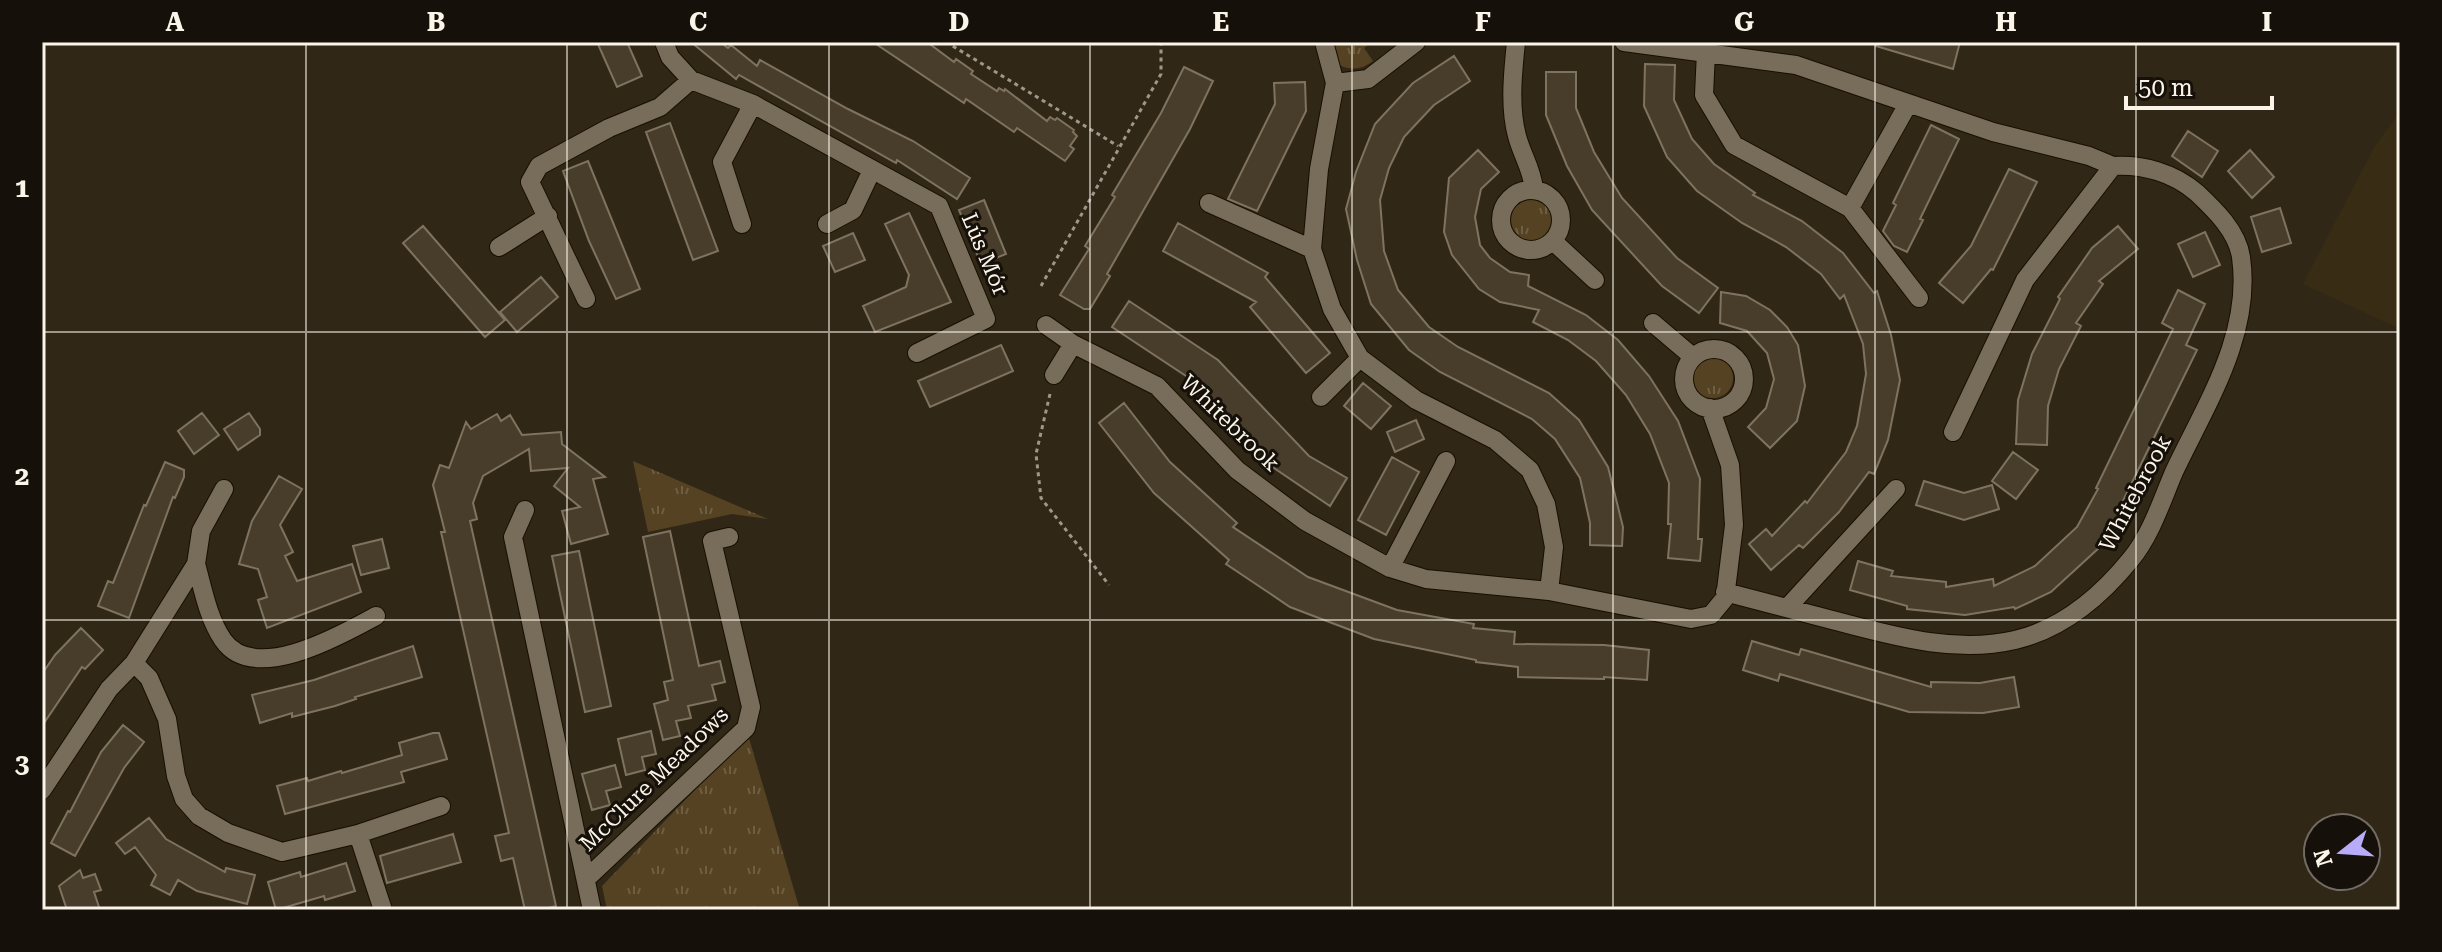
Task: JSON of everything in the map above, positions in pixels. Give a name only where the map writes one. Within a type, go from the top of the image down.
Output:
[{"type":"street","points":[[586,299],[530,182],[539,166],[609,128],[660,107],[691,80],[670,57],[664,42]]},
{"type":"street","points":[[1324,42],[1335,83],[1319,169],[1312,249],[1332,309],[1360,358],[1416,400],[1495,440],[1530,470],[1546,504],[1554,547],[1549,591]]},
{"type":"street","points":[[1335,83],[1368,79],[1416,42]]},
{"type":"street","points":[[1516,42],[1512,82],[1517,135],[1532,172],[1534,189]]},
{"type":"street","name":"Whitebrook","points":[[1046,325],[1073,344],[1157,386],[1237,470],[1305,521],[1390,568],[1426,579],[1549,591],[1691,619],[1711,615],[1725,598],[1725,592],[1929,644],[1979,645],[2015,640],[2045,630],[2069,617],[2104,590],[2134,556],[2231,350],[2243,294],[2240,253],[2229,228],[2215,209],[2188,186],[2163,172],[2129,165],[2113,166],[2089,156],[1993,132],[1796,65],[1624,42]]},
{"type":"street","points":[[1706,52],[1704,95],[1734,145],[1850,208],[1919,298]]},
{"type":"street","name":"Lús Mór","points":[[691,80],[753,104],[939,206],[986,319],[917,353]]},
{"type":"street","points":[[742,224],[722,162],[753,104]]},
{"type":"street","points":[[1850,208],[1908,104]]},
{"type":"street","points":[[1953,432],[2025,280],[2113,166]]},
{"type":"street","points":[[827,224],[853,210],[872,170]]},
{"type":"street","points":[[1534,189],[1544,192],[1558,205],[1562,224],[1553,241],[1535,250],[1515,245],[1502,230],[1502,210],[1507,201],[1515,194],[1534,189]]},
{"type":"street","points":[[1209,203],[1312,249]]},
{"type":"street","points":[[499,247],[548,216]]},
{"type":"street","points":[[1553,241],[1595,280]]},
{"type":"street","points":[[1653,323],[1693,357]]},
{"type":"street","points":[[1054,375],[1073,344]]},
{"type":"street","points":[[1721,350],[1738,360],[1742,369],[1742,389],[1737,398],[1729,404],[1710,408],[1701,406],[1687,392],[1684,374],[1693,357],[1701,351],[1721,350]]},
{"type":"street","points":[[1321,397],[1360,358]]},
{"type":"street","points":[[1710,408],[1730,465],[1734,525],[1725,592]]},
{"type":"street","points":[[1390,568],[1446,461]]},
{"type":"street","points":[[42,790],[109,689],[134,663],[196,564],[201,531],[224,489]]},
{"type":"street","points":[[1787,608],[1896,489]]},
{"type":"street","name":"McClure Meadows","points":[[525,510],[513,537],[592,910]]},
{"type":"street","name":"McClure Meadows","points":[[586,879],[746,728],[751,707],[712,541],[729,537]]},
{"type":"street","points":[[196,564],[212,619],[224,642],[241,657],[270,657],[300,652],[321,645],[376,616]]},
{"type":"street","points":[[134,663],[149,678],[167,719],[176,776],[184,799],[199,816],[228,833],[282,852],[358,834],[441,806]]},
{"type":"street","points":[[358,834],[383,910]]},
{"type":"path","points":[[946,42],[1118,146]]},
{"type":"path","points":[[1041,286],[1161,74],[1161,42]]},
{"type":"path","points":[[1054,375],[1036,454],[1041,498],[1109,585]]},
{"type":"shaded area","points":[[2400,112],[2400,329],[2303,284],[2375,146]]},
{"type":"green space","points":[[1332,42],[1371,42],[1364,48],[1373,61],[1356,68],[1337,64]]},
{"type":"green space","points":[[1531,200],[1545,206],[1551,220],[1545,234],[1531,240],[1517,234],[1511,220],[1517,206]]},
{"type":"green space","points":[[1713,358],[1727,364],[1733,378],[1727,392],[1713,398],[1699,392],[1693,378],[1699,364]]},
{"type":"green space","points":[[633,461],[768,519],[732,514],[648,532]]},
{"type":"green space","points":[[748,735],[800,910],[607,910],[602,886]]},
{"type":"building","points":[[597,42],[627,42],[642,76],[617,87]]},
{"type":"building","points":[[691,42],[720,42],[728,48],[731,45],[757,66],[760,60],[913,141],[970,178],[957,199],[897,160],[896,163],[739,75],[736,79]]},
{"type":"building","points":[[873,42],[927,42],[954,62],[956,59],[973,71],[971,74],[997,91],[999,88],[1005,89],[1047,121],[1050,117],[1057,118],[1074,130],[1077,136],[1070,146],[1074,149],[1065,161],[1017,128],[1014,132],[966,99],[964,103]]},
{"type":"building","points":[[1877,42],[1960,42],[1953,69],[1876,46]]},
{"type":"building","points":[[1454,56],[1470,81],[1434,105],[1404,137],[1389,168],[1380,200],[1384,251],[1398,290],[1429,327],[1458,347],[1549,393],[1579,420],[1608,467],[1623,527],[1622,546],[1590,545],[1590,523],[1580,478],[1555,439],[1532,419],[1440,372],[1409,350],[1371,304],[1346,209],[1356,172],[1375,124],[1413,83]]},
{"type":"building","points":[[1645,64],[1675,65],[1674,100],[1692,139],[1714,164],[1755,193],[1753,195],[1802,221],[1843,253],[1874,293],[1877,291],[1891,335],[1900,380],[1888,440],[1874,474],[1869,472],[1839,512],[1803,548],[1799,545],[1771,570],[1749,544],[1766,529],[1772,536],[1805,501],[1807,503],[1846,452],[1857,426],[1866,374],[1863,344],[1844,295],[1840,299],[1821,274],[1786,247],[1742,223],[1697,191],[1667,157],[1644,106]]},
{"type":"building","points":[[1184,67],[1213,81],[1190,129],[1107,274],[1110,276],[1090,309],[1084,309],[1060,295],[1089,249],[1085,246],[1115,197],[1112,195],[1161,113]]},
{"type":"building","points":[[1546,72],[1576,72],[1576,108],[1594,152],[1622,198],[1677,258],[1718,288],[1699,313],[1662,286],[1592,210],[1567,166],[1546,115]]},
{"type":"building","points":[[1305,82],[1306,111],[1257,211],[1228,199],[1275,104],[1274,83]]},
{"type":"building","points":[[670,123],[718,251],[693,260],[646,132]]},
{"type":"building","points":[[1931,125],[1959,139],[1907,252],[1894,246],[1883,231],[1896,205],[1893,203]]},
{"type":"building","points":[[2188,131],[2218,151],[2202,177],[2172,156]]},
{"type":"building","points":[[1478,150],[1499,172],[1481,189],[1475,217],[1480,245],[1490,258],[1510,272],[1529,275],[1528,286],[1586,315],[1618,340],[1649,376],[1678,421],[1700,479],[1700,561],[1668,558],[1671,524],[1668,524],[1669,483],[1650,434],[1626,395],[1596,361],[1568,340],[1533,322],[1539,310],[1500,302],[1479,289],[1452,255],[1444,232],[1449,178]]},
{"type":"building","points":[[2250,150],[2274,177],[2252,198],[2228,171]]},
{"type":"building","points":[[588,161],[640,289],[616,299],[589,241],[563,171]]},
{"type":"building","points":[[2009,169],[2037,182],[1993,270],[1963,303],[1939,283],[1971,246]]},
{"type":"building","points":[[984,200],[1006,254],[981,264],[959,210]]},
{"type":"building","points":[[2280,208],[2291,243],[2262,252],[2251,217]]},
{"type":"building","points":[[909,213],[951,302],[875,332],[863,306],[906,287],[909,275],[885,224]]},
{"type":"building","points":[[1178,223],[1268,273],[1265,277],[1330,353],[1306,373],[1250,307],[1256,302],[1163,251]]},
{"type":"building","points":[[423,226],[505,320],[485,337],[403,243]]},
{"type":"building","points":[[2118,226],[2138,249],[2099,281],[2103,284],[2076,323],[2081,326],[2059,369],[2048,406],[2047,445],[2016,444],[2018,400],[2032,354],[2060,299],[2058,297],[2092,248]]},
{"type":"building","points":[[2205,232],[2220,265],[2193,277],[2178,244]]},
{"type":"building","points":[[853,233],[865,260],[835,272],[823,246]]},
{"type":"building","points":[[541,277],[558,297],[517,332],[500,312]]},
{"type":"building","points":[[2178,290],[2205,304],[2186,345],[2197,350],[2118,511],[2120,513],[2101,546],[2051,592],[2015,609],[1965,615],[1907,609],[1907,606],[1850,590],[1858,561],[1893,571],[1891,576],[1946,582],[1946,587],[1993,579],[1994,586],[2035,566],[2077,527],[2098,489],[2173,329],[2162,323]]},
{"type":"building","points":[[1721,292],[1746,296],[1770,310],[1787,327],[1798,345],[1805,386],[1797,421],[1770,448],[1748,427],[1766,408],[1774,379],[1767,353],[1747,331],[1720,323]]},
{"type":"building","points":[[1129,301],[1218,360],[1309,456],[1347,478],[1330,506],[1271,466],[1273,464],[1198,384],[1112,327]]},
{"type":"building","points":[[1001,345],[1013,371],[930,407],[918,381]]},
{"type":"building","points":[[1363,383],[1391,406],[1371,429],[1344,406]]},
{"type":"building","points":[[1124,403],[1170,462],[1237,523],[1233,527],[1308,577],[1397,610],[1474,624],[1473,628],[1515,632],[1514,644],[1604,645],[1649,650],[1647,680],[1518,677],[1518,667],[1476,662],[1374,639],[1290,607],[1226,564],[1229,560],[1154,493],[1099,423]]},
{"type":"building","points":[[202,413],[219,435],[194,454],[178,431]]},
{"type":"building","points":[[249,413],[260,429],[260,435],[238,450],[224,429]]},
{"type":"building","points":[[497,414],[501,421],[510,415],[522,435],[561,432],[562,444],[605,477],[593,479],[608,534],[571,544],[562,511],[580,507],[554,486],[568,468],[531,471],[529,449],[483,476],[473,503],[477,519],[470,521],[556,906],[540,910],[525,910],[513,858],[501,861],[495,836],[509,833],[433,485],[440,465],[449,468],[466,422],[471,429]]},
{"type":"building","points":[[1416,420],[1424,439],[1395,452],[1387,432]]},
{"type":"building","points":[[2013,452],[2038,470],[2016,499],[1992,481]]},
{"type":"building","points":[[1392,457],[1419,472],[1386,535],[1358,520]]},
{"type":"building","points":[[165,462],[184,470],[184,477],[173,497],[129,618],[98,606],[108,581],[113,583]]},
{"type":"building","points":[[279,476],[302,489],[280,525],[293,552],[285,556],[297,581],[352,564],[361,592],[267,628],[258,600],[267,597],[258,569],[239,564],[252,521]]},
{"type":"building","points":[[1924,481],[1964,493],[1992,485],[1999,509],[1964,520],[1916,505]]},
{"type":"building","points":[[670,531],[699,666],[720,661],[725,682],[712,685],[716,700],[688,706],[691,718],[676,721],[680,736],[663,740],[654,704],[668,700],[664,682],[673,680],[643,537]]},
{"type":"building","points":[[382,539],[389,568],[361,575],[353,546]]},
{"type":"building","points":[[579,551],[611,706],[585,712],[552,556]]},
{"type":"building","points":[[81,628],[103,650],[85,669],[82,667],[42,726],[42,674]]},
{"type":"building","points":[[1752,641],[1799,655],[1801,649],[1931,687],[1931,682],[1980,683],[2014,677],[2019,707],[1983,713],[1909,712],[1780,674],[1778,681],[1743,670]]},
{"type":"building","points":[[413,646],[422,677],[335,706],[292,717],[292,713],[260,723],[252,695],[314,680]]},
{"type":"building","points":[[123,725],[144,742],[124,768],[75,856],[51,843],[101,752]]},
{"type":"building","points":[[651,731],[656,754],[642,757],[645,770],[626,775],[618,739]]},
{"type":"building","points":[[439,733],[447,759],[401,772],[404,782],[285,814],[277,786],[342,773],[402,755],[399,743]]},
{"type":"building","points":[[615,765],[621,787],[606,791],[610,805],[592,810],[582,774]]},
{"type":"building","points":[[149,818],[166,839],[225,872],[226,868],[255,875],[247,904],[197,891],[178,880],[170,895],[151,885],[156,875],[135,847],[125,854],[116,843]]},
{"type":"building","points":[[453,834],[461,862],[387,883],[380,856]]},
{"type":"building","points":[[346,863],[355,891],[276,910],[268,882],[300,872],[301,877]]},
{"type":"building","points":[[80,870],[83,878],[95,874],[101,890],[94,892],[100,910],[67,910],[59,886]]}]
